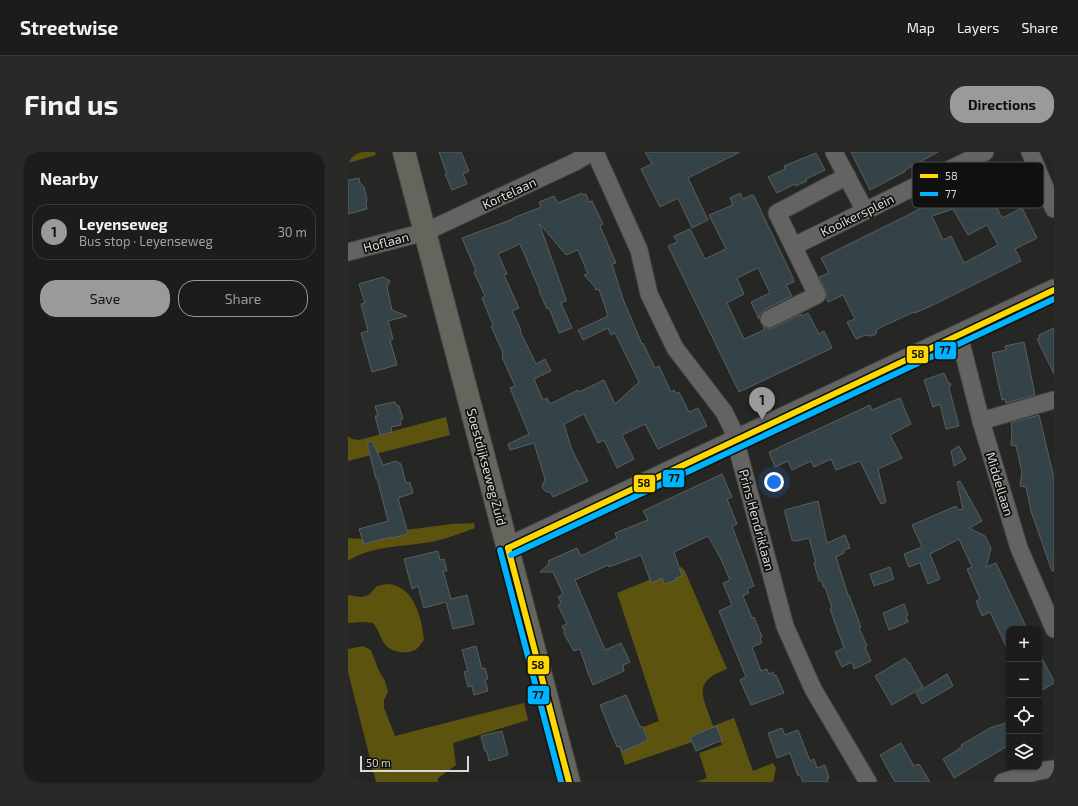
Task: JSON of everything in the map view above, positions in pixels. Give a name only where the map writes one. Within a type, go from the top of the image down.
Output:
[{"type":"main road","name":"Soestdijkseweg Zuid","points":[[404,152],[569,782]]},
{"type":"street","name":"Kortelaan","points":[[425,232],[575,162],[592,152]]},
{"type":"street","name":"Prins Hendriklaan","points":[[595,152],[639,250],[649,294],[675,348],[724,412],[734,434],[785,626],[813,689],[868,782]]},
{"type":"street","points":[[834,152],[865,211]]},
{"type":"street","name":"Kooikersplein","points":[[965,162],[985,152]]},
{"type":"street","points":[[1030,152],[1034,162]]},
{"type":"street","points":[[769,320],[817,295],[778,213],[846,176]]},
{"type":"street","points":[[1044,185],[1054,209]]},
{"type":"street","name":"Kooikersplein","points":[[794,246],[912,188]]},
{"type":"street","name":"Hoflaan","points":[[348,252],[425,232]]},
{"type":"street","points":[[508,548],[734,434],[959,335],[1054,290]]},
{"type":"street","name":"Middellaan","points":[[959,335],[981,421],[1019,548],[1054,629]]},
{"type":"street","points":[[981,421],[1054,400]]},
{"type":"street","points":[[1004,782],[1039,771],[1054,769]]},
{"type":"shaded area","points":[[348,152],[375,152],[376,155],[348,163]]},
{"type":"shaded area","points":[[446,417],[450,435],[348,461],[348,436],[352,439],[359,440]]},
{"type":"shaded area","points":[[474,523],[475,528],[448,538],[431,542],[378,549],[348,561],[348,538],[364,539],[374,534],[452,524]]},
{"type":"shaded area","points":[[681,567],[685,571],[727,669],[715,674],[704,686],[704,699],[713,726],[734,718],[753,771],[773,763],[776,768],[773,782],[696,782],[707,778],[699,753],[722,745],[718,735],[695,741],[625,765],[616,737],[659,721],[617,593]]},
{"type":"shaded area","points":[[387,584],[404,590],[410,596],[419,613],[424,640],[419,647],[411,652],[398,652],[390,649],[384,643],[373,623],[348,623],[348,595],[361,597],[369,595],[377,586]]},
{"type":"shaded area","points":[[363,646],[371,650],[379,671],[385,681],[388,692],[384,700],[384,708],[395,736],[524,703],[528,720],[453,743],[456,765],[438,778],[438,782],[376,782],[348,672],[348,649]]},
{"type":"building","points":[[439,152],[461,152],[469,171],[463,174],[467,184],[452,190],[445,174],[447,174]]},
{"type":"building","points":[[645,152],[740,152],[688,178],[708,220],[692,228],[678,198],[660,207],[641,169],[652,164]]},
{"type":"building","points":[[851,152],[938,152],[920,162],[912,162],[912,166],[905,170],[906,171],[870,190]]},
{"type":"building","points":[[816,153],[825,170],[806,179],[807,181],[796,186],[795,184],[777,193],[768,177],[785,169],[784,166]]},
{"type":"building","points":[[359,178],[360,183],[364,187],[367,199],[367,209],[348,214],[348,180]]},
{"type":"building","points":[[582,193],[583,195],[586,194],[589,202],[592,201],[603,224],[600,226],[616,263],[612,264],[623,299],[642,344],[643,343],[655,368],[659,366],[671,392],[674,390],[676,394],[679,392],[689,412],[698,408],[707,426],[658,449],[645,424],[622,435],[634,459],[617,468],[604,440],[598,443],[584,414],[564,424],[572,450],[588,481],[553,497],[551,493],[545,491],[542,487],[545,479],[534,443],[510,450],[508,444],[529,434],[510,388],[515,386],[502,357],[503,353],[491,326],[493,325],[482,298],[485,296],[474,272],[476,271],[462,238],[541,207],[539,202],[554,196],[558,203]],"holes":[[[539,223],[566,255],[578,250],[588,274],[584,275],[596,290],[599,289],[608,316],[578,330],[583,340],[608,328],[611,335],[615,333],[639,382],[615,404],[604,380],[579,392],[578,390],[550,404],[547,398],[543,400],[534,379],[551,371],[545,359],[536,364],[520,331],[521,330],[512,311],[519,308],[504,275],[507,274],[498,254],[520,244],[539,291],[547,309],[549,308],[559,333],[572,328],[561,303],[566,301],[566,299]]]},
{"type":"building","points":[[740,193],[743,199],[752,195],[754,196],[794,280],[794,282],[786,285],[792,296],[764,310],[760,314],[759,319],[751,302],[770,293],[758,268],[737,278],[744,294],[727,303],[744,339],[764,330],[763,326],[768,329],[773,328],[801,314],[802,316],[808,313],[819,334],[824,331],[832,348],[739,392],[668,246],[677,242],[674,236],[690,229],[705,259],[726,249],[709,215],[733,205],[730,198]]},
{"type":"building","points":[[921,208],[997,208],[1002,218],[1022,208],[1037,238],[1015,249],[1021,261],[933,305],[877,329],[876,334],[871,336],[865,335],[856,339],[847,322],[855,319],[843,295],[828,302],[826,298],[826,291],[819,277],[829,273],[821,258]],"holes":[[[953,209],[968,235],[987,225],[998,245],[964,263],[951,236],[943,240],[932,216]]]},
{"type":"building","points":[[383,277],[390,281],[387,287],[392,310],[407,316],[388,321],[393,339],[390,340],[397,365],[372,372],[361,333],[368,331],[361,304],[365,303],[359,284]]},
{"type":"building","points":[[1054,328],[1054,374],[1037,339],[1040,338],[1039,335]]},
{"type":"building","points":[[1024,342],[1035,395],[1006,403],[1005,399],[1002,400],[992,353],[1006,350],[1005,346]]},
{"type":"building","points":[[944,373],[948,382],[951,384],[949,388],[959,426],[946,429],[940,404],[933,407],[924,380]]},
{"type":"building","points":[[900,398],[911,424],[890,435],[902,458],[878,469],[886,502],[881,504],[860,461],[836,470],[831,459],[814,467],[811,461],[792,470],[788,461],[775,467],[769,452],[870,405],[872,410]]},
{"type":"building","points":[[395,402],[396,405],[399,406],[403,419],[400,420],[401,425],[391,427],[392,432],[380,435],[375,416],[378,416],[375,406]]},
{"type":"building","points":[[1039,415],[1054,478],[1054,571],[1052,571],[1031,511],[1026,487],[1020,486],[1022,472],[1016,446],[1011,445],[1011,423]]},
{"type":"building","points":[[372,441],[383,465],[396,461],[401,464],[406,483],[410,482],[413,493],[398,498],[408,534],[364,544],[359,529],[388,521],[367,443]]},
{"type":"building","points":[[959,446],[966,459],[954,466],[951,451]]},
{"type":"building","points":[[722,474],[732,497],[727,499],[737,524],[732,526],[754,586],[747,589],[749,593],[743,596],[762,637],[760,638],[762,643],[752,647],[761,671],[767,669],[769,674],[773,672],[774,676],[776,675],[784,693],[751,705],[740,680],[746,677],[719,611],[732,605],[723,583],[730,580],[720,557],[708,536],[674,552],[682,576],[676,578],[676,580],[664,584],[662,578],[651,583],[641,555],[609,567],[608,565],[575,580],[605,650],[621,643],[630,662],[623,665],[624,671],[593,685],[580,649],[574,651],[564,634],[565,632],[562,626],[567,624],[558,605],[561,603],[558,597],[563,594],[553,572],[540,572],[549,564],[548,561],[577,548],[581,556],[617,538],[615,533],[648,520],[643,511]]},
{"type":"building","points":[[960,481],[982,521],[969,528],[985,536],[991,548],[986,567],[996,563],[1026,626],[1006,626],[1006,646],[990,612],[982,616],[976,601],[980,599],[967,569],[972,567],[959,539],[930,554],[940,579],[928,584],[920,563],[909,567],[904,554],[922,547],[912,525],[956,506],[958,510],[963,509],[957,482]]},
{"type":"building","points":[[818,501],[827,543],[845,535],[850,548],[844,550],[844,553],[836,557],[848,595],[861,627],[859,628],[867,646],[865,647],[871,661],[854,669],[852,662],[842,667],[835,652],[844,648],[830,609],[832,608],[825,587],[823,587],[822,581],[819,581],[809,538],[797,541],[792,540],[785,513],[785,510]]},
{"type":"building","points":[[438,551],[440,560],[444,559],[447,571],[443,571],[451,599],[467,595],[474,624],[453,629],[446,602],[424,608],[418,586],[412,589],[404,559]]},
{"type":"building","points":[[890,567],[894,579],[874,586],[870,574]]},
{"type":"building","points":[[904,604],[908,615],[906,616],[908,622],[889,630],[883,613]]},
{"type":"building","points":[[476,646],[482,669],[485,668],[488,679],[485,680],[488,691],[474,695],[472,686],[468,687],[464,672],[468,671],[462,650]]},
{"type":"building","points":[[905,658],[909,662],[923,687],[892,705],[875,676]]},
{"type":"building","points":[[1042,659],[1054,681],[1054,683],[1042,690]]},
{"type":"building","points":[[947,674],[953,686],[922,704],[916,693]]},
{"type":"building","points":[[626,695],[640,727],[642,726],[648,740],[622,752],[620,746],[617,747],[600,705]]},
{"type":"building","points":[[1006,723],[1006,747],[954,778],[943,759],[962,747],[961,745],[990,728]]},
{"type":"building","points":[[716,726],[722,740],[696,751],[690,737]]},
{"type":"building","points":[[782,728],[785,735],[798,730],[810,761],[814,759],[817,768],[825,765],[829,778],[827,779],[828,782],[803,782],[800,775],[798,776],[790,753],[777,758],[768,733]]},
{"type":"building","points":[[502,731],[508,755],[489,761],[481,736]]},
{"type":"building","points":[[901,743],[914,766],[919,764],[930,782],[895,782],[880,755]]},
{"type":"transit line","name":"58","points":[[508,548],[1054,290]]},
{"type":"transit line","name":"77","points":[[511,555],[1054,299]]},
{"type":"transit line","name":"58","points":[[508,548],[569,782]]},
{"type":"transit line","name":"77","points":[[500,550],[561,782]]},
{"type":"place","name":"Leyenseweg","points":[[762,420]]}]
